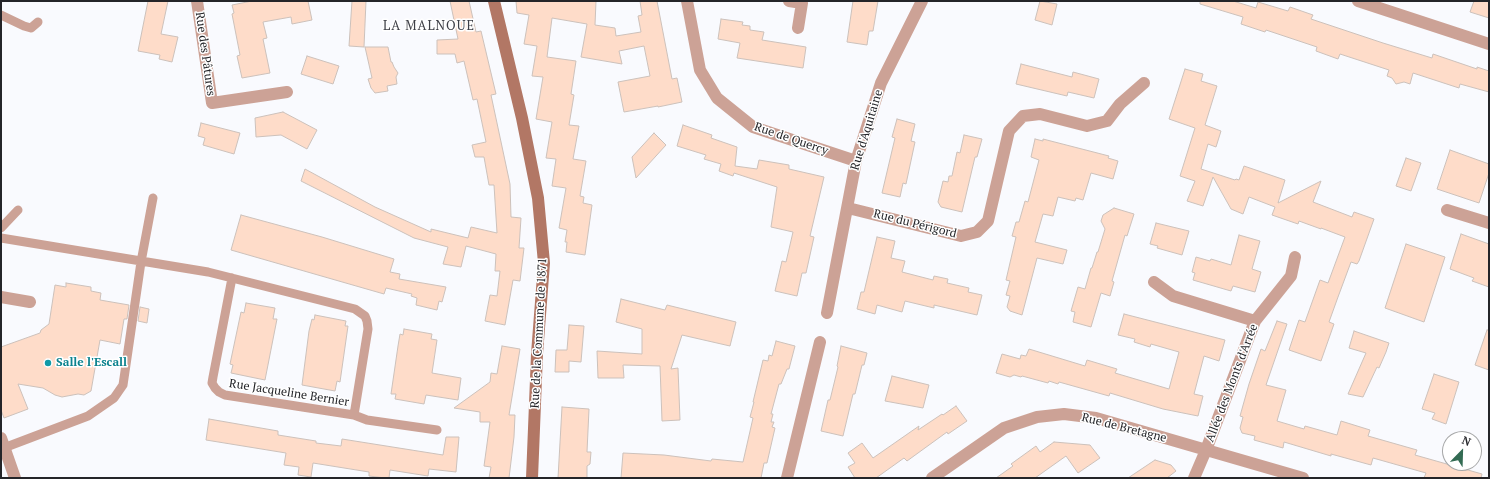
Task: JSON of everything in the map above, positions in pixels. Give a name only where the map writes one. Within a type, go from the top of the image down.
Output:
[{"type":"street","name":"Rue des Pâtures","points":[[197,1],[212,104],[287,92]]},
{"type":"street","name":"Rue de la Commune de 1871","points":[[494,1],[522,118],[538,198],[544,262],[537,354],[532,478]]},
{"type":"street","name":"Rue de Quercy","points":[[687,1],[700,70],[717,98],[753,127],[856,162]]},
{"type":"street","points":[[789,1],[802,3],[798,28]]},
{"type":"street","name":"Rue d'Aquitaine","points":[[827,313],[856,162],[881,83],[922,1]]},
{"type":"street","points":[[1363,2],[1489,44]]},
{"type":"street","name":"Rue du Périgord","points":[[848,208],[961,236],[977,232],[988,221],[1009,131],[1023,116],[1040,114],[1087,126],[1107,121],[1120,104],[1144,83]]},
{"type":"street","points":[[1447,210],[1489,224]]},
{"type":"street","name":"Allée des Monts d'Arrée","points":[[1194,478],[1255,321],[1291,276],[1295,257]]},
{"type":"street","points":[[1154,282],[1173,296],[1255,321]]},
{"type":"street","points":[[1,297],[30,302]]},
{"type":"street","points":[[787,478],[820,342]]},
{"type":"street","name":"Rue de Bretagne","points":[[932,478],[1004,428],[1037,417],[1064,414],[1096,418],[1303,478]]},
{"type":"street","points":[[2,445],[15,478]]},
{"type":"lane","points":[[1,14],[31,28],[38,22]]},
{"type":"lane","points":[[2,445],[88,416],[114,398],[123,384],[152,198]]},
{"type":"lane","points":[[1,228],[18,210]]},
{"type":"lane","name":"Rue Jacqueline Bernier","points":[[1,238],[208,272],[355,309],[365,316],[368,329],[354,415]]},
{"type":"lane","name":"Rue Jacqueline Bernier","points":[[232,278],[212,383],[215,388],[225,395],[354,415],[367,420],[437,430]]},
{"type":"building","points":[[148,1],[168,1],[161,34],[178,37],[172,62],[159,59],[160,55],[138,51]]},
{"type":"building","points":[[252,1],[308,1],[312,20],[292,24],[291,17],[263,22],[267,38],[263,39],[270,73],[242,78],[237,56],[240,55],[232,14],[234,13],[232,5]]},
{"type":"building","points":[[352,1],[366,1],[364,47],[349,46]]},
{"type":"building","points":[[450,1],[469,1],[476,32],[481,31],[496,94],[491,95],[510,184],[511,217],[521,218],[519,248],[524,248],[520,281],[513,280],[505,325],[485,321],[490,295],[497,296],[500,271],[495,271],[496,254],[466,246],[461,267],[443,264],[448,247],[414,238],[301,181],[305,169],[375,207],[431,232],[431,229],[468,238],[471,227],[497,233],[494,185],[489,185],[484,157],[475,157],[472,145],[486,142],[477,99],[473,100],[464,61],[457,63],[455,54],[437,54],[437,40],[458,39]]},
{"type":"building","points":[[516,1],[596,1],[595,25],[615,28],[616,36],[641,32],[638,16],[642,15],[640,1],[657,1],[672,79],[677,78],[682,102],[658,107],[624,112],[618,82],[650,76],[644,46],[619,51],[622,64],[581,57],[587,24],[552,18],[547,57],[576,61],[571,94],[574,95],[569,125],[579,126],[573,159],[586,161],[580,196],[584,197],[583,203],[592,205],[585,255],[566,252],[567,242],[565,242],[567,230],[559,228],[566,188],[552,186],[556,159],[546,158],[552,122],[536,119],[543,77],[532,76],[537,46],[524,44],[529,15],[517,13]]},
{"type":"building","points":[[853,1],[878,1],[873,31],[869,31],[867,45],[847,42]]},
{"type":"building","points":[[1040,1],[1057,4],[1052,25],[1035,20]]},
{"type":"building","points":[[1200,1],[1233,1],[1256,8],[1258,2],[1288,11],[1290,7],[1313,15],[1311,19],[1383,43],[1432,58],[1433,54],[1477,69],[1477,67],[1489,71],[1489,92],[1460,84],[1459,88],[1413,73],[1410,84],[1404,82],[1396,84],[1392,78],[1387,76],[1389,70],[1340,54],[1338,59],[1316,51],[1317,47],[1266,30],[1265,32],[1241,24],[1243,17],[1200,4]]},
{"type":"building","points":[[1474,1],[1489,1],[1489,18],[1470,12]]},
{"type":"building","points":[[721,19],[743,22],[742,25],[750,26],[750,30],[764,32],[762,40],[806,47],[803,68],[737,58],[740,43],[718,39]]},
{"type":"building","points":[[365,47],[388,47],[391,62],[398,73],[396,77],[397,84],[387,86],[388,91],[375,93],[371,88],[368,79],[372,78]]},
{"type":"building","points":[[307,56],[339,66],[333,84],[301,74]]},
{"type":"building","points":[[1021,64],[1072,77],[1073,72],[1099,79],[1094,98],[1068,92],[1067,96],[1016,84]]},
{"type":"building","points":[[1185,69],[1203,74],[1201,81],[1217,86],[1205,125],[1221,131],[1216,147],[1208,144],[1201,169],[1239,180],[1244,166],[1285,180],[1278,203],[1321,181],[1313,202],[1352,217],[1354,212],[1374,219],[1359,261],[1357,264],[1351,262],[1329,322],[1334,324],[1321,361],[1289,350],[1299,320],[1305,322],[1320,280],[1328,283],[1345,237],[1299,221],[1298,224],[1272,215],[1275,207],[1249,197],[1243,214],[1231,209],[1213,177],[1203,206],[1187,201],[1195,181],[1180,176],[1195,128],[1169,119]]},
{"type":"building","points":[[283,112],[317,130],[307,149],[281,135],[256,137],[255,118]]},
{"type":"building","points":[[897,119],[915,124],[911,141],[915,142],[906,184],[903,183],[900,197],[882,193],[895,138],[892,137]]},
{"type":"building","points":[[201,123],[240,133],[234,154],[203,145],[205,138],[198,136]]},
{"type":"building","points":[[683,125],[712,135],[711,138],[737,147],[735,166],[757,169],[759,160],[789,165],[789,169],[824,177],[810,236],[814,237],[806,273],[802,273],[797,296],[775,291],[782,261],[786,262],[793,232],[771,227],[777,187],[734,173],[733,176],[719,171],[721,164],[704,159],[706,155],[677,146]]},
{"type":"building","points":[[654,133],[666,145],[636,178],[632,157]]},
{"type":"building","points":[[964,135],[982,139],[977,157],[975,157],[962,212],[941,207],[938,202],[943,181],[948,182],[949,176],[952,176],[957,152],[960,153]]},
{"type":"building","points":[[1035,139],[1043,141],[1043,139],[1109,156],[1108,158],[1118,161],[1113,179],[1091,173],[1083,200],[1076,198],[1075,201],[1058,197],[1053,216],[1043,214],[1035,242],[1067,250],[1063,264],[1037,258],[1022,315],[1010,311],[1007,307],[1010,296],[1006,295],[1010,281],[1006,280],[1016,237],[1012,236],[1016,222],[1019,222],[1025,201],[1028,202],[1039,160],[1031,157]]},
{"type":"building","points":[[1450,150],[1489,164],[1489,173],[1479,203],[1437,189]]},
{"type":"building","points":[[1406,158],[1421,163],[1411,191],[1396,186]]},
{"type":"building","points":[[1114,208],[1134,214],[1127,236],[1125,235],[1112,281],[1114,282],[1110,296],[1101,293],[1091,327],[1073,322],[1075,312],[1071,311],[1078,287],[1085,289],[1091,268],[1098,252],[1105,229],[1101,221],[1103,215]]},
{"type":"building","points":[[241,215],[322,237],[394,259],[390,272],[400,274],[399,279],[446,287],[442,302],[439,301],[437,310],[416,305],[417,298],[411,296],[412,294],[386,288],[384,294],[231,250]]},
{"type":"building","points":[[1156,223],[1189,231],[1182,255],[1157,248],[1158,246],[1150,244]]},
{"type":"building","points":[[1461,234],[1489,244],[1489,287],[1472,281],[1474,278],[1450,269]]},
{"type":"building","points":[[1239,235],[1260,241],[1252,269],[1261,272],[1255,292],[1233,286],[1231,291],[1193,280],[1195,273],[1192,272],[1196,257],[1210,261],[1211,259],[1231,265]]},
{"type":"building","points":[[877,237],[895,241],[891,258],[905,261],[902,272],[933,280],[934,276],[948,279],[947,283],[969,288],[968,292],[982,295],[977,315],[934,305],[934,308],[905,301],[902,312],[877,305],[875,314],[857,309],[861,292],[864,292]]},
{"type":"building","points":[[1406,244],[1445,257],[1424,322],[1385,308]]},
{"type":"building","name":"Salle l'Escall","points":[[66,283],[91,287],[91,291],[101,293],[100,300],[129,305],[127,319],[124,319],[120,344],[100,340],[91,391],[84,395],[78,394],[62,397],[43,388],[18,384],[28,409],[4,418],[1,410],[1,347],[40,333],[41,330],[49,324],[55,285],[66,287]]},
{"type":"building","points":[[621,299],[665,310],[667,305],[736,322],[730,346],[682,335],[671,369],[678,368],[680,420],[662,421],[660,366],[623,365],[624,378],[598,378],[597,351],[642,354],[642,329],[616,322]]},
{"type":"building","points":[[246,303],[275,308],[273,319],[277,319],[265,380],[231,373],[233,365],[230,364],[241,312],[244,313]]},
{"type":"building","points":[[140,307],[149,309],[147,323],[138,321]]},
{"type":"building","points":[[1124,314],[1225,340],[1219,361],[1204,356],[1194,394],[1203,396],[1198,416],[1163,409],[1110,393],[1109,396],[1059,382],[1058,384],[1049,381],[1048,383],[1022,376],[1014,375],[1010,377],[996,373],[1002,354],[1020,359],[1021,355],[1026,356],[1029,349],[1085,366],[1087,360],[1117,369],[1115,373],[1169,389],[1179,352],[1151,344],[1150,347],[1134,342],[1135,339],[1118,335]]},
{"type":"building","points":[[315,315],[346,321],[345,326],[348,326],[340,382],[337,381],[335,391],[302,385],[309,331],[312,319],[314,320]]},
{"type":"building","points":[[1277,321],[1287,324],[1266,385],[1286,390],[1277,421],[1304,429],[1305,426],[1337,435],[1341,421],[1370,430],[1368,436],[1417,450],[1415,455],[1442,463],[1442,471],[1471,471],[1482,474],[1481,478],[1424,478],[1426,473],[1373,458],[1371,465],[1331,454],[1331,456],[1284,442],[1283,448],[1254,440],[1255,436],[1242,433],[1240,428],[1243,417],[1240,416],[1261,349],[1265,351]]},
{"type":"building","points":[[569,325],[584,326],[581,362],[569,361],[569,372],[555,372],[556,350],[567,350]]},
{"type":"building","points":[[404,329],[432,334],[431,339],[437,340],[432,373],[461,378],[458,400],[426,395],[424,404],[395,399],[396,394],[391,394],[400,334],[403,335]]},
{"type":"building","points":[[1487,330],[1489,330],[1489,370],[1475,365]]},
{"type":"building","points":[[1354,331],[1389,343],[1379,368],[1377,367],[1363,397],[1348,394],[1366,353],[1349,348]]},
{"type":"building","points":[[776,341],[795,346],[789,369],[787,369],[781,384],[779,384],[771,414],[773,414],[771,422],[774,422],[772,427],[775,428],[767,463],[764,463],[761,478],[621,478],[623,453],[664,455],[711,461],[712,459],[743,462],[753,418],[750,417],[763,360],[768,361],[769,355],[772,356]]},
{"type":"building","points":[[502,346],[520,349],[509,415],[515,415],[514,437],[509,478],[489,478],[491,467],[484,466],[490,422],[480,422],[480,412],[454,408],[490,382],[491,373],[497,374]]},
{"type":"building","points":[[841,346],[867,353],[864,365],[862,365],[855,394],[853,394],[843,436],[821,431],[838,367]]},
{"type":"building","points":[[1434,374],[1459,382],[1446,424],[1432,419],[1435,413],[1422,409]]},
{"type":"building","points":[[892,376],[929,385],[923,408],[885,401]]},
{"type":"building","points":[[956,406],[967,421],[948,434],[947,432],[907,461],[904,458],[876,478],[855,478],[848,467],[855,463],[848,453],[862,443],[873,458],[919,426],[918,430]]},
{"type":"building","points":[[562,407],[589,409],[587,452],[591,452],[590,464],[587,466],[587,478],[558,478]]},
{"type":"building","points":[[209,419],[278,431],[278,435],[316,441],[316,443],[341,446],[342,439],[443,455],[446,437],[459,437],[456,472],[429,469],[428,476],[390,470],[389,478],[385,478],[369,476],[369,472],[313,463],[311,477],[298,475],[299,467],[284,465],[286,453],[206,440]]},
{"type":"building","points":[[1054,442],[1090,445],[1100,458],[1078,473],[1066,456],[1035,478],[996,478],[1013,466],[1011,464],[1036,446],[1040,452]]},
{"type":"building","points":[[1155,460],[1171,465],[1176,471],[1167,478],[1128,478]]},
{"type":"place","name":"Salle l'Escall","points":[[48,363]]},
{"type":"district","name":"LA MALNOUE","points":[[429,26]]}]
